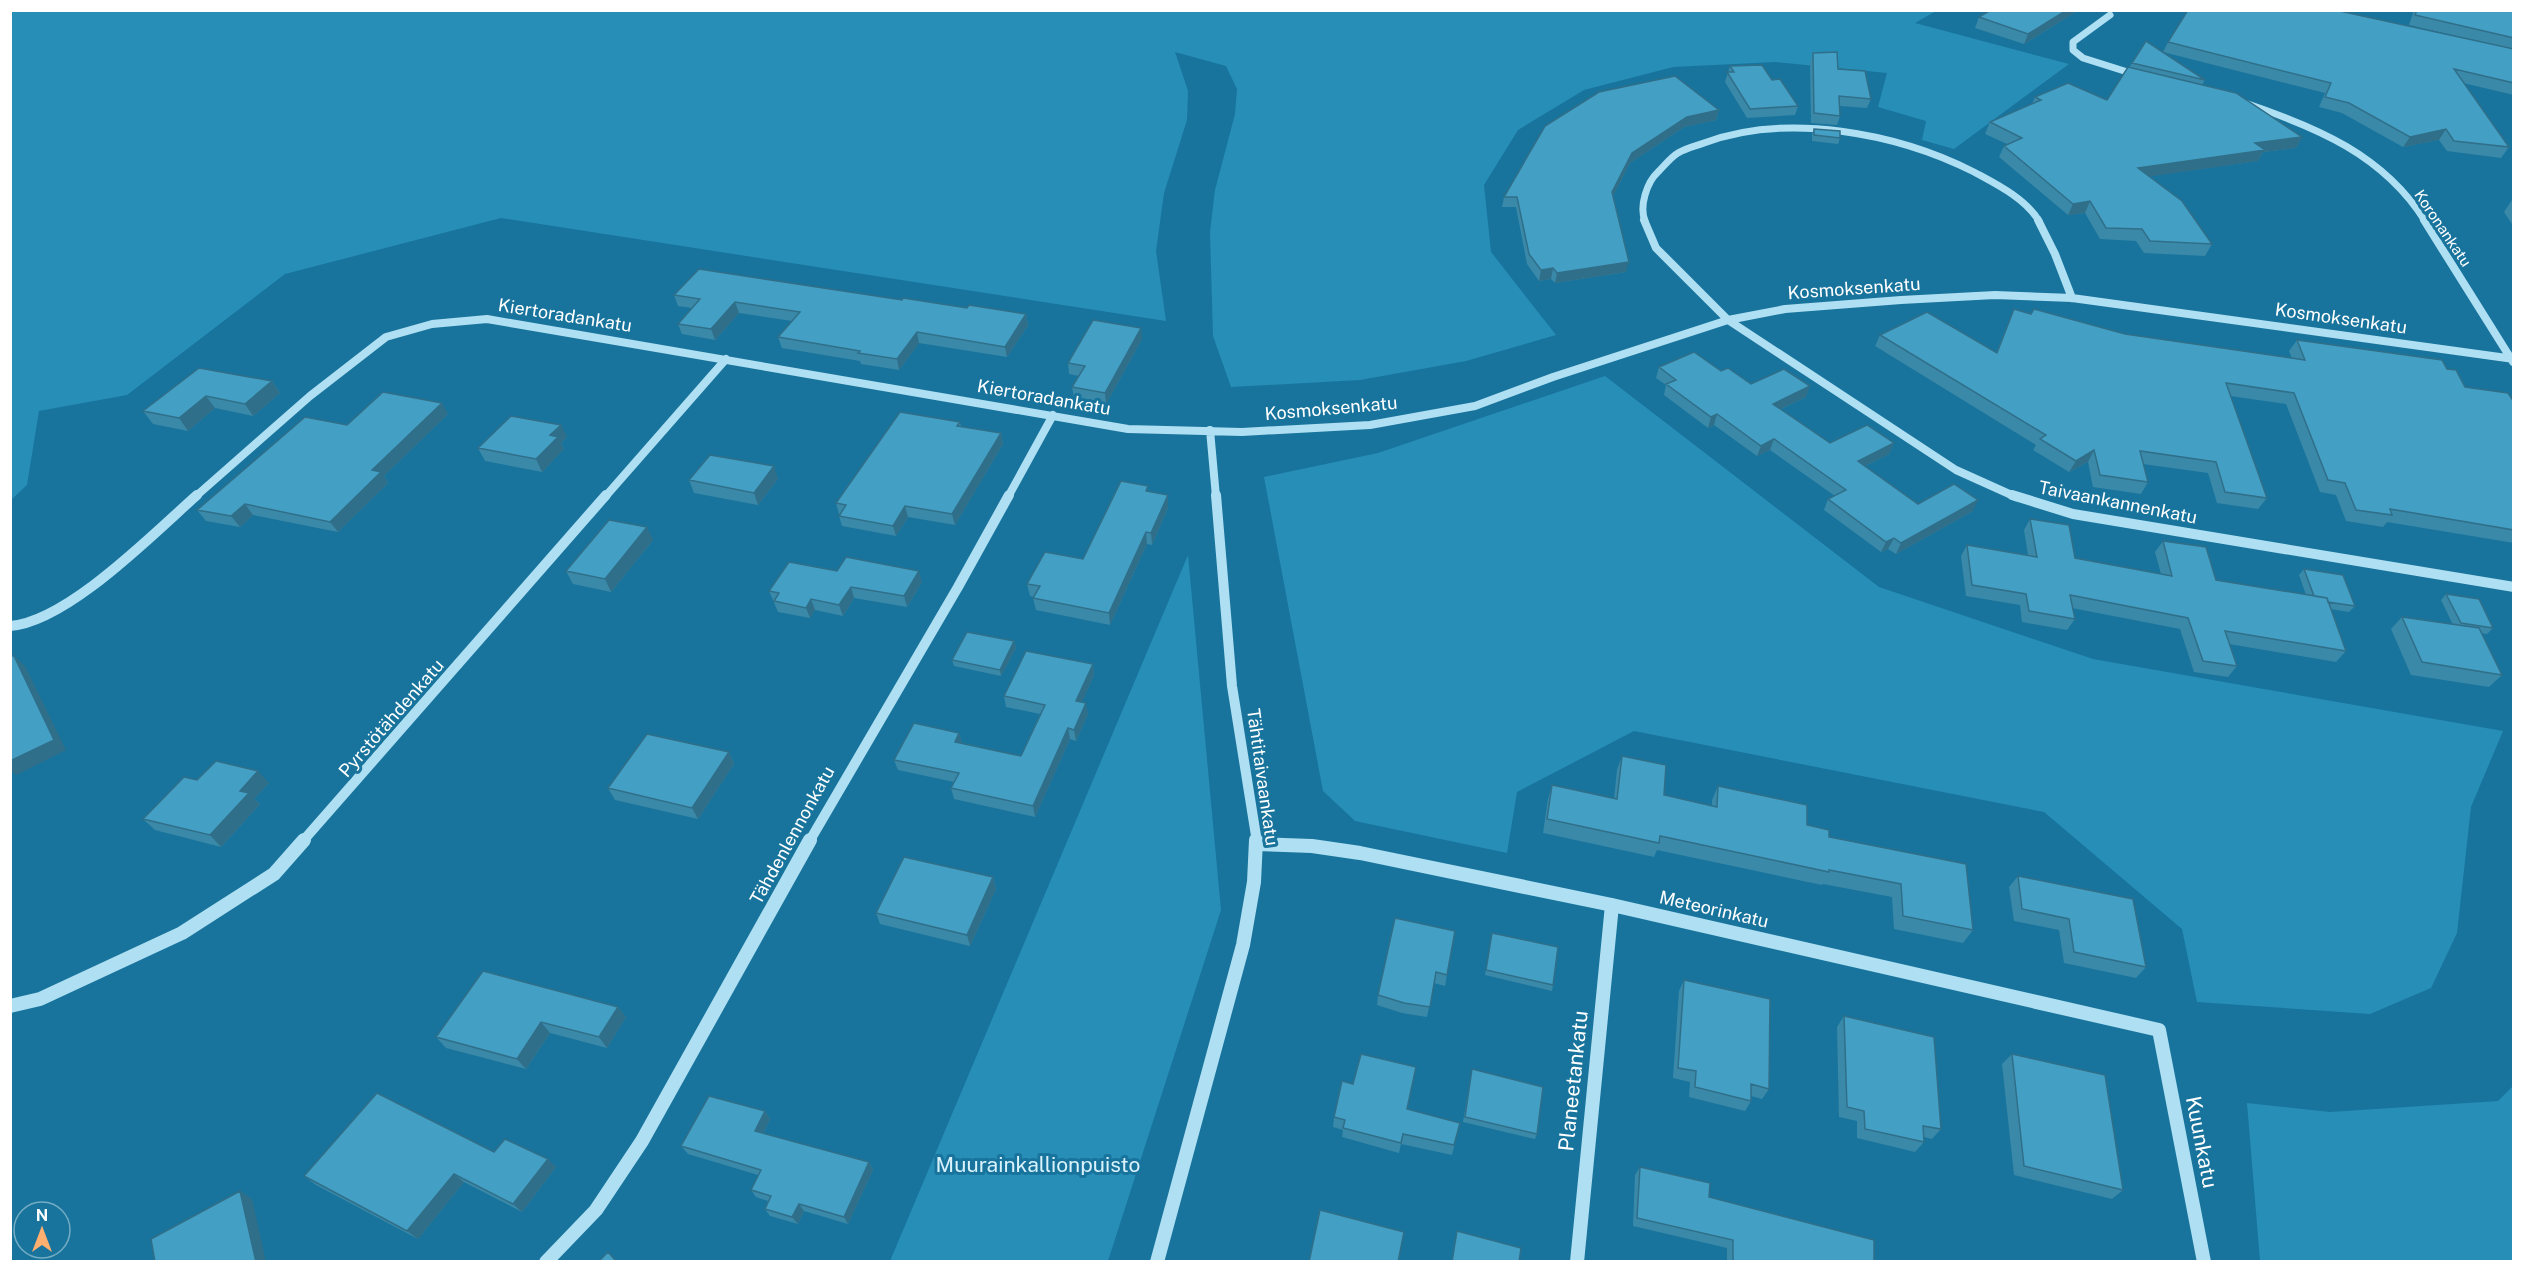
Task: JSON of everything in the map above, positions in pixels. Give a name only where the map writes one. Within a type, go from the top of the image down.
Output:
[{"type":"street","points":[[2110,15],[2080,35],[2073,42],[2073,50],[2082,58],[2106,67],[2150,78]]},
{"type":"street","name":"Koronankatu","points":[[2236,100],[2300,122],[2336,140],[2371,162],[2394,183],[2415,205],[2513,360]]},
{"type":"street","name":"Taivaankannenkatu","points":[[2072,298],[2055,254],[2037,218],[2004,188],[1959,165],[1909,146],[1861,134],[1788,129],[1757,130],[1726,135],[1678,153],[1649,180],[1642,214],[1656,248],[1728,320],[1956,470],[1994,490],[2037,506],[2073,514],[2514,587]]},
{"type":"street","name":"Kosmoksenkatu","points":[[1210,430],[1242,432],[1370,425],[1475,406],[1553,377],[1728,320],[1785,309],[1900,300],[1995,295],[2072,298],[2513,360]]},
{"type":"street","name":"Kiertoradankatu","points":[[10,626],[26,625],[88,591],[310,396],[386,337],[432,324],[487,319],[1128,429],[1210,430]]},
{"type":"street","name":"Pyrstötähdenkatu","points":[[10,1006],[40,999],[182,933],[274,874],[726,359]]},
{"type":"street","name":"Tähdenlennonkatu","points":[[546,1262],[596,1210],[642,1141],[847,773],[958,587],[1053,415]]},
{"type":"street","name":"Tähtitaivaankatu","points":[[1157,1262],[1244,945],[1254,882],[1257,844],[1232,686],[1210,430]]},
{"type":"street","name":"Meteorinkatu","points":[[1257,844],[1312,846],[1360,853],[1612,904],[2159,1030]]},
{"type":"street","name":"Planeetankatu","points":[[1577,1262],[1612,904]]},
{"type":"street","name":"Kuunkatu","points":[[2159,1030],[2204,1262]]},
{"type":"green space","points":[[1938,10],[1915,23],[2069,64],[1954,149],[1922,140],[1926,121],[1878,107],[1887,73],[1776,62],[1673,67],[1584,90],[1518,130],[1484,185],[1491,252],[1556,335],[1466,361],[1360,380],[1231,387],[1213,336],[1210,232],[1215,190],[1235,114],[1237,89],[1226,66],[1175,52],[1188,91],[1187,120],[1164,193],[1156,251],[1166,321],[501,218],[285,274],[127,395],[39,411],[27,485],[11,500],[11,11]]},
{"type":"green space","points":[[1605,376],[1879,587],[2093,659],[2503,731],[2471,807],[2457,933],[2431,988],[2370,1014],[2197,1002],[2182,929],[2044,812],[1634,731],[1517,792],[1507,853],[1355,821],[1323,791],[1264,477],[1378,453]]},
{"type":"green space","name":"Muurainkallionpuisto","points":[[1188,555],[1221,910],[1108,1261],[890,1261]]},
{"type":"green space","points":[[2513,1086],[2513,1261],[2260,1261],[2247,1103],[2330,1112],[2498,1101]]},
{"type":"building","points":[[1991,10],[2067,10],[2028,34],[1979,17]]},
{"type":"building","points":[[2188,10],[2335,10],[2514,49],[2514,83],[2454,69],[2509,147],[2454,141],[2446,129],[2410,137],[2349,103],[2325,97],[2331,83],[2168,42]]},
{"type":"building","points":[[2417,10],[2514,10],[2514,38],[2415,15]]},
{"type":"building","points":[[2146,41],[2205,80],[2132,63]]},
{"type":"building","points":[[1837,52],[1838,69],[1865,71],[1871,99],[1839,96],[1840,116],[1814,113],[1813,53]]},
{"type":"building","points":[[1762,65],[1772,80],[1780,79],[1798,106],[1750,109],[1727,72],[1734,72],[1730,66]]},
{"type":"building","points":[[2128,67],[2236,93],[2302,137],[2255,143],[2265,150],[2138,168],[2182,201],[2212,244],[2150,241],[2142,229],[2106,228],[2090,201],[2073,204],[2004,146],[2022,138],[1990,122],[2041,100],[2035,97],[2068,83],[2107,100]]},
{"type":"building","points":[[1675,76],[1719,110],[1687,117],[1632,153],[1612,192],[1629,262],[1557,273],[1553,268],[1541,270],[1529,254],[1517,197],[1504,197],[1545,126],[1599,92]]},
{"type":"building","points":[[1814,129],[1840,131],[1840,138],[1814,135]]},
{"type":"building","points":[[699,269],[902,300],[903,298],[967,308],[969,305],[1026,314],[1005,347],[917,332],[897,359],[778,337],[800,312],[735,302],[711,329],[678,324],[700,299],[674,295]]},
{"type":"building","points":[[2014,309],[2031,314],[2034,309],[2125,334],[2305,360],[2297,340],[2442,360],[2447,369],[2456,370],[2465,387],[2508,393],[2514,402],[2514,530],[2390,509],[2392,515],[2356,510],[2345,483],[2328,480],[2294,393],[2226,383],[2267,498],[2225,492],[2216,462],[2140,451],[2148,482],[2100,475],[2094,450],[2076,461],[2040,439],[2046,435],[1880,335],[1927,312],[1997,353]]},
{"type":"building","points":[[1093,320],[1141,328],[1105,393],[1072,387],[1085,366],[1068,363]]},
{"type":"building","points":[[1694,352],[1721,371],[1728,368],[1751,384],[1784,369],[1810,386],[1773,404],[1830,443],[1867,425],[1894,443],[1858,461],[1918,504],[1954,484],[1978,500],[1901,543],[1894,538],[1886,542],[1828,499],[1846,490],[1774,439],[1761,446],[1717,414],[1711,417],[1666,384],[1676,380],[1659,367]]},
{"type":"building","points":[[199,368],[272,381],[245,404],[206,396],[179,418],[143,411]]},
{"type":"building","points":[[383,392],[442,403],[372,470],[381,472],[330,522],[245,504],[231,516],[197,510],[305,417],[347,425]]},
{"type":"building","points":[[900,412],[960,422],[957,426],[1001,433],[952,514],[905,506],[893,526],[839,516],[846,505],[836,503]]},
{"type":"building","points":[[511,416],[561,425],[550,435],[558,437],[536,459],[478,448]]},
{"type":"building","points":[[710,455],[774,466],[754,493],[689,480]]},
{"type":"building","points":[[1121,481],[1148,486],[1146,491],[1168,495],[1151,533],[1146,532],[1109,613],[1033,598],[1040,586],[1027,584],[1045,552],[1083,559]]},
{"type":"building","points":[[2030,519],[2069,525],[2075,558],[2172,576],[2163,541],[2206,547],[2216,580],[2327,598],[2346,651],[2225,631],[2237,666],[2203,661],[2188,618],[2070,595],[2075,619],[2029,611],[2026,594],[1972,585],[1967,545],[2037,557]]},
{"type":"building","points":[[609,520],[647,527],[605,579],[566,571]]},
{"type":"building","points":[[846,557],[919,571],[904,596],[851,587],[839,605],[811,599],[806,608],[774,601],[779,593],[769,591],[789,562],[837,571]]},
{"type":"building","points":[[2304,569],[2343,575],[2355,606],[2328,602],[2327,598],[2314,596]]},
{"type":"building","points":[[2446,594],[2479,599],[2493,628],[2461,623]]},
{"type":"building","points":[[2402,617],[2479,628],[2502,675],[2422,662]]},
{"type":"building","points":[[967,632],[1014,641],[1000,670],[952,660]]},
{"type":"building","points":[[1026,651],[1093,664],[1076,701],[1086,703],[1074,730],[1068,728],[1033,806],[951,788],[959,773],[894,760],[914,723],[959,733],[955,742],[1021,756],[1045,705],[1004,696]]},
{"type":"building","points":[[10,656],[14,656],[54,740],[10,761]]},
{"type":"building","points":[[647,734],[729,752],[692,808],[608,788]]},
{"type":"building","points":[[1622,756],[1666,765],[1664,795],[1717,807],[1718,786],[1807,805],[1807,825],[1829,830],[1829,837],[1966,864],[1973,930],[1903,916],[1901,884],[1829,870],[1829,872],[1660,836],[1659,843],[1547,819],[1552,785],[1617,799]]},
{"type":"building","points":[[216,761],[258,771],[240,791],[249,793],[210,835],[143,819],[184,777],[197,780]]},
{"type":"building","points":[[904,857],[993,877],[967,935],[876,913]]},
{"type":"building","points":[[2018,876],[2133,899],[2146,967],[2074,952],[2069,919],[2022,909]]},
{"type":"building","points":[[1395,918],[1455,931],[1447,975],[1436,972],[1430,1007],[1404,1003],[1378,995]]},
{"type":"building","points":[[1492,933],[1558,947],[1553,985],[1486,970]]},
{"type":"building","points":[[483,971],[618,1007],[599,1037],[541,1022],[517,1059],[436,1037]]},
{"type":"building","points":[[1684,980],[1770,999],[1769,1089],[1751,1084],[1751,1101],[1695,1087],[1696,1071],[1678,1068]]},
{"type":"building","points":[[1844,1016],[1934,1037],[1941,1129],[1923,1126],[1924,1142],[1865,1129],[1864,1111],[1847,1107]]},
{"type":"building","points":[[1361,1054],[1416,1067],[1407,1109],[1460,1123],[1454,1145],[1403,1134],[1401,1143],[1343,1128],[1345,1120],[1334,1117],[1342,1081],[1353,1084]]},
{"type":"building","points":[[2012,1054],[2105,1075],[2123,1190],[2024,1166]]},
{"type":"building","points":[[1472,1069],[1543,1087],[1537,1134],[1465,1117]]},
{"type":"building","points":[[377,1093],[494,1152],[505,1139],[548,1159],[513,1204],[454,1174],[407,1231],[304,1176]]},
{"type":"building","points":[[709,1096],[765,1111],[755,1131],[869,1162],[844,1217],[799,1204],[792,1217],[765,1209],[771,1196],[751,1190],[761,1170],[681,1146]]},
{"type":"building","points":[[1640,1167],[1710,1183],[1709,1197],[1874,1240],[1874,1262],[1733,1262],[1733,1240],[1637,1218]]},
{"type":"building","points":[[240,1191],[256,1262],[155,1262],[151,1239]]},
{"type":"building","points":[[1320,1210],[1404,1232],[1398,1262],[1309,1262]]},
{"type":"building","points":[[1457,1231],[1521,1248],[1519,1262],[1452,1262]]},
{"type":"building","points":[[608,1252],[617,1262],[598,1262]]}]
